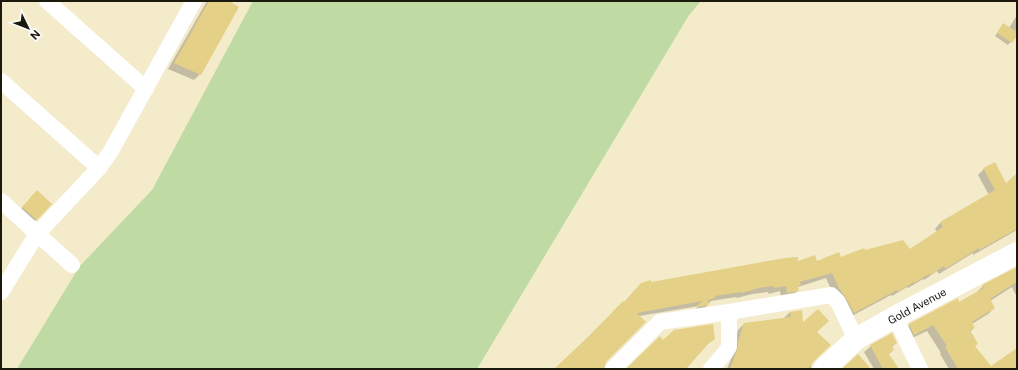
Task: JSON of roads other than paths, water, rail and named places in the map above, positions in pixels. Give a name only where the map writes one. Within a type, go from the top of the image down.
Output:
[{"type":"street","points":[[47,1],[146,89]]},
{"type":"street","points":[[1,292],[37,234],[99,168],[111,151],[146,89],[189,3]]},
{"type":"street","points":[[1,81],[99,168]]},
{"type":"street","points":[[1,201],[72,265]]},
{"type":"street","name":"Gold Avenue","points":[[824,369],[856,339],[1017,253]]},
{"type":"street","points":[[612,369],[660,322],[831,295],[838,302],[856,339]]},
{"type":"street","points":[[711,369],[729,347],[730,312]]},
{"type":"street","points":[[895,317],[920,369]]}]
